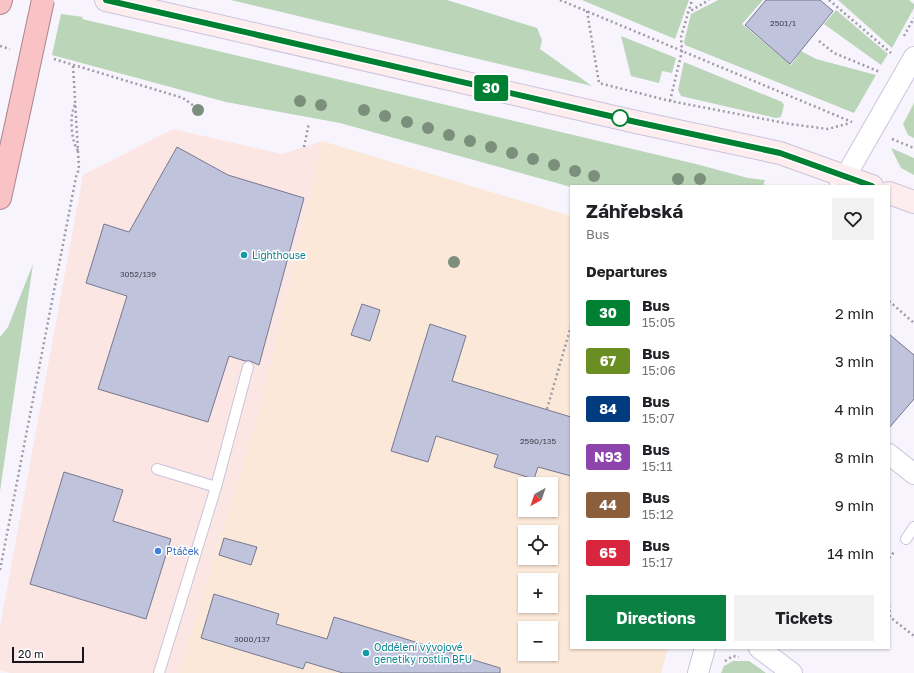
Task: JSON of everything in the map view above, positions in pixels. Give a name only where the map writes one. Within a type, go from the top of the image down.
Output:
[{"type":"highway","points":[[0,198],[43,0]]},
{"type":"street","points":[[106,0],[636,122],[780,153],[843,181],[866,185]]},
{"type":"street","points":[[843,181],[905,53]]},
{"type":"street","points":[[890,192],[914,202]]},
{"type":"street","points":[[890,455],[914,474]]},
{"type":"street","points":[[698,673],[705,649]]},
{"type":"street","points":[[760,649],[792,673]]},
{"type":"lane","points":[[159,673],[216,487],[248,367]]},
{"type":"lane","points":[[156,469],[216,487]]},
{"type":"lane","points":[[906,539],[914,527]]},
{"type":"path","points":[[560,0],[852,122]]},
{"type":"path","points":[[670,101],[682,51],[681,37],[692,0]]},
{"type":"path","points":[[687,13],[709,0]]},
{"type":"path","points":[[829,0],[893,55],[905,53]]},
{"type":"path","points":[[587,11],[599,83],[670,101],[790,124],[828,129],[852,122],[855,119]]},
{"type":"path","points":[[900,42],[914,18]]},
{"type":"path","points":[[819,41],[834,53],[883,73],[880,79]]},
{"type":"path","points":[[0,46],[12,49]]},
{"type":"path","points":[[53,59],[183,98],[198,109]]},
{"type":"path","points":[[0,570],[76,177],[80,169],[73,65]]},
{"type":"path","points":[[76,104],[72,110],[74,146],[79,152]]},
{"type":"path","points":[[304,147],[309,123]]},
{"type":"path","points":[[902,143],[914,148]]},
{"type":"path","points":[[890,302],[914,323]]},
{"type":"path","points":[[547,410],[570,330]]},
{"type":"path","points":[[890,617],[914,636]]},
{"type":"shaded area","points":[[173,129],[282,154],[322,141],[260,408],[179,673],[10,673],[0,670],[0,627],[83,175]]},
{"type":"shaded area","points":[[322,141],[570,216],[570,649],[668,649],[661,673],[179,673],[260,408]]},
{"type":"green space","points":[[231,0],[447,0],[537,28],[542,40],[540,49],[592,86]]},
{"type":"green space","points":[[582,0],[689,0],[675,39]]},
{"type":"green space","points":[[718,0],[763,0],[742,24],[791,65],[801,51],[816,59],[876,75],[854,113],[685,45],[684,42],[691,14]]},
{"type":"green space","points":[[838,0],[909,0],[914,4],[914,8],[892,48]]},
{"type":"green space","points":[[836,10],[888,54],[881,65],[824,24]]},
{"type":"green space","points":[[61,14],[83,17],[82,19],[696,164],[748,178],[765,180],[763,185],[570,185],[570,187],[340,123],[226,102],[52,55]]},
{"type":"green space","points":[[621,36],[676,58],[672,73],[662,71],[659,83],[631,76]]},
{"type":"green space","points":[[684,62],[782,102],[784,105],[781,117],[776,118],[681,96],[678,90]]},
{"type":"green space","points":[[914,103],[914,138],[908,135],[903,124]]},
{"type":"green space","points":[[891,148],[914,158],[914,175],[901,168]]},
{"type":"green space","points":[[33,264],[0,491],[0,337],[8,327]]},
{"type":"green space","points":[[733,661],[749,661],[766,673],[721,673],[724,666]]},
{"type":"building","points":[[766,0],[820,0],[833,11],[790,64],[745,25]]},
{"type":"building","points":[[177,147],[228,175],[304,198],[259,365],[250,361],[229,356],[208,422],[98,389],[127,296],[86,283],[104,224],[129,232]]},
{"type":"building","points":[[362,304],[380,310],[370,341],[351,335]]},
{"type":"building","points":[[430,324],[466,336],[452,381],[570,417],[570,476],[538,467],[535,477],[527,477],[494,467],[498,455],[436,436],[428,462],[391,451]]},
{"type":"building","points":[[890,335],[914,355],[914,399],[890,427]]},
{"type":"building","points":[[64,472],[123,490],[113,521],[171,539],[146,619],[30,584]]},
{"type":"building","points":[[224,538],[257,547],[251,565],[219,555]]},
{"type":"building","points":[[214,594],[279,614],[276,624],[327,639],[334,617],[500,668],[500,673],[343,673],[306,662],[303,669],[201,638]]},
{"type":"bus line","name":"30","points":[[106,0],[636,122],[780,153],[870,185]]},
{"type":"place","name":"Lighthouse","points":[[244,255]]},
{"type":"place","name":"Ptáček","points":[[158,551]]},
{"type":"place","name":"Oddělení vývojové genetiky rostlin BFU","points":[[366,653]]}]
